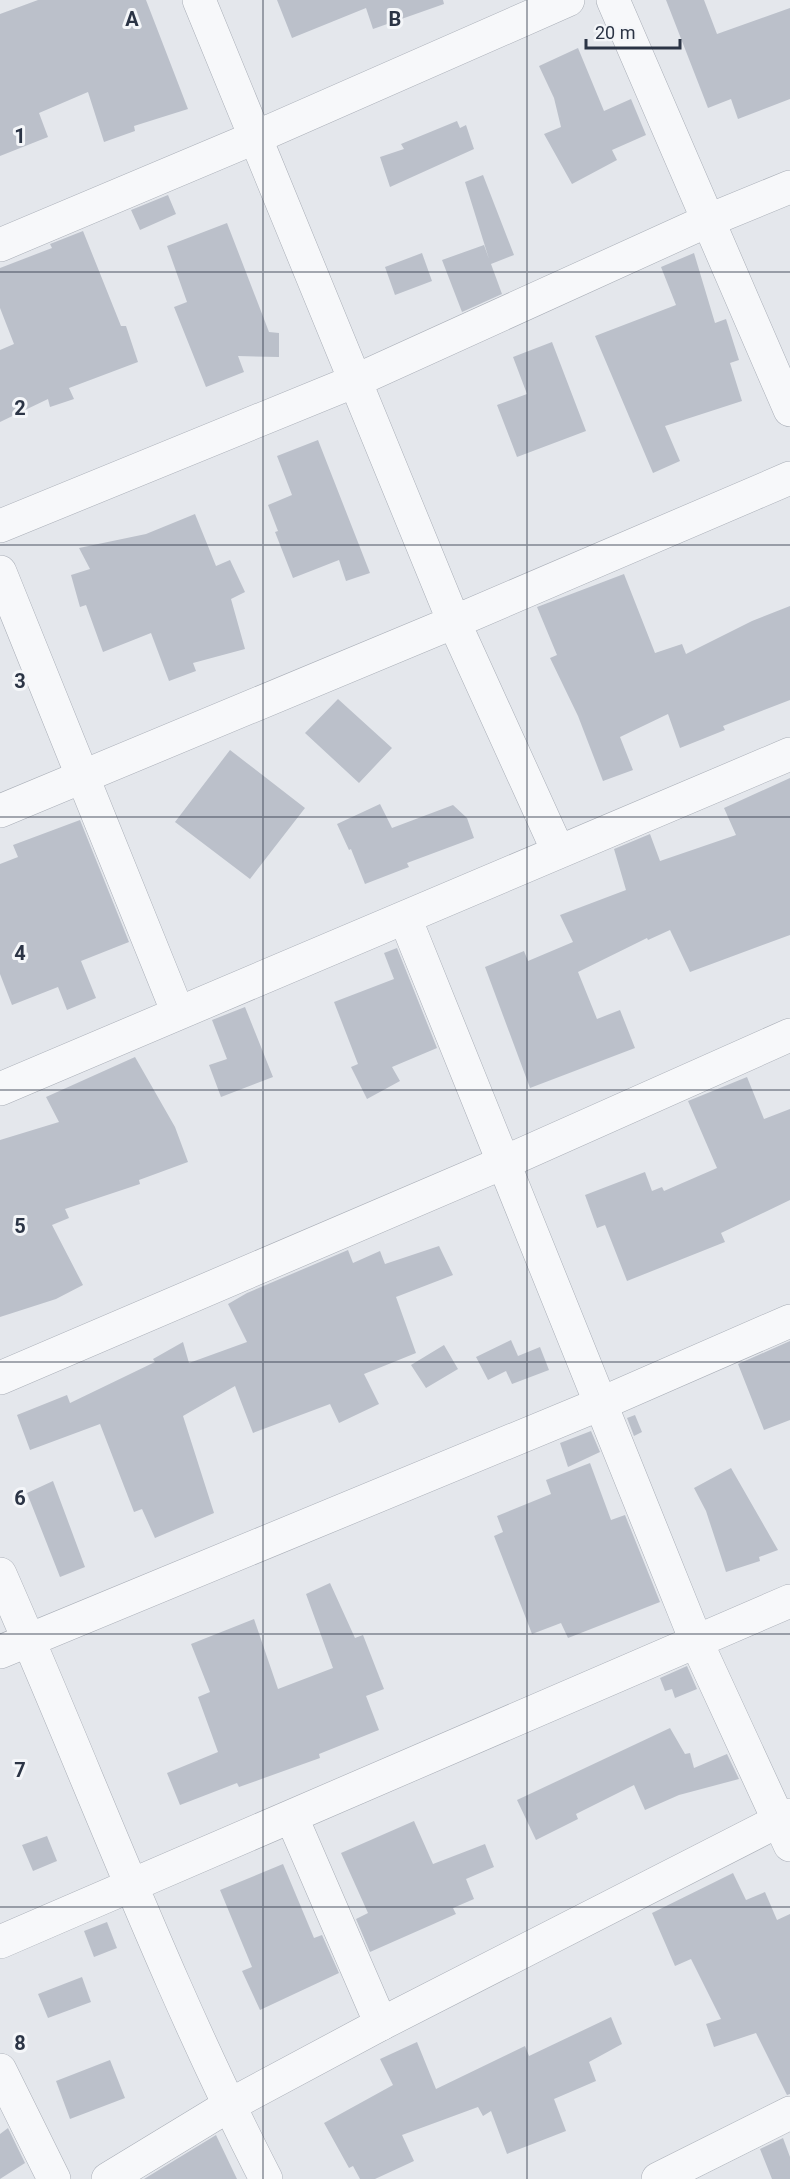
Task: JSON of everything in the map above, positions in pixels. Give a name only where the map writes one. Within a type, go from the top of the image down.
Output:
[{"type":"street","points":[[199,0],[454,622],[558,851]]},
{"type":"street","points":[[0,245],[254,138],[568,0]]},
{"type":"street","points":[[614,0],[790,410]]},
{"type":"street","points":[[0,526],[356,381],[707,221],[790,187]]},
{"type":"street","points":[[0,811],[454,622],[790,478]]},
{"type":"street","points":[[0,572],[178,1013]]},
{"type":"street","points":[[0,1089],[790,753]]},
{"type":"street","points":[[108,2179],[228,2106],[381,2024],[786,1827],[697,1643],[405,918]]},
{"type":"street","points":[[0,1378],[505,1162],[790,1035]]},
{"type":"street","points":[[14,1646],[600,1404],[790,1321]]},
{"type":"street","points":[[0,1574],[14,1646],[131,1887],[228,2106],[266,2179]]},
{"type":"street","points":[[0,1942],[292,1818],[790,1601]]},
{"type":"street","points":[[292,1818],[381,2024]]},
{"type":"street","points":[[0,2070],[54,2179]]},
{"type":"street","points":[[658,2179],[790,2113]]},
{"type":"building","points":[[38,0],[146,0],[188,109],[134,126],[135,131],[104,142],[88,92],[39,113],[48,137],[0,156],[0,14]]},
{"type":"building","points":[[277,0],[443,0],[444,4],[373,29],[366,8],[292,38]]},
{"type":"building","points":[[666,0],[704,0],[717,34],[790,8],[790,99],[738,119],[731,99],[708,108]]},
{"type":"building","points":[[578,48],[604,111],[631,99],[646,135],[612,150],[617,160],[572,184],[544,134],[561,127],[554,98],[539,66]]},
{"type":"building","points":[[457,121],[460,128],[466,125],[474,149],[390,187],[380,157],[404,149],[401,144]]},
{"type":"building","points":[[483,175],[514,255],[491,264],[502,294],[462,312],[442,260],[484,245],[489,259],[465,182]]},
{"type":"building","points":[[168,195],[176,214],[140,230],[131,210]]},
{"type":"building","points":[[227,223],[269,332],[279,333],[279,357],[238,356],[244,372],[206,387],[174,307],[187,302],[167,246]]},
{"type":"building","points":[[83,231],[121,326],[126,326],[138,362],[69,388],[74,399],[50,407],[48,399],[0,422],[0,350],[14,344],[0,308],[0,268],[52,248],[50,244]]},
{"type":"building","points":[[422,253],[432,281],[395,295],[385,267]]},
{"type":"building","points":[[694,253],[715,323],[726,319],[739,360],[730,363],[742,401],[665,426],[680,461],[653,473],[595,336],[676,305],[661,267]]},
{"type":"building","points":[[552,342],[586,431],[517,457],[497,405],[527,394],[513,357]]},
{"type":"building","points":[[318,440],[370,573],[346,581],[339,560],[293,578],[275,532],[278,531],[268,505],[292,495],[277,456]]},
{"type":"building","points":[[195,514],[216,566],[230,560],[245,592],[231,599],[245,649],[193,663],[196,671],[169,681],[151,633],[103,652],[86,605],[80,607],[71,575],[90,569],[79,548],[146,534]]},
{"type":"building","points":[[624,574],[655,653],[682,644],[686,654],[752,621],[790,606],[790,700],[723,726],[725,730],[680,748],[668,714],[620,737],[633,770],[603,781],[578,716],[550,658],[557,655],[537,607]]},
{"type":"building","points":[[338,699],[392,748],[359,783],[305,733]]},
{"type":"building","points":[[230,750],[305,808],[250,879],[175,822]]},
{"type":"building","points":[[790,778],[790,935],[690,972],[670,930],[648,940],[647,938],[578,972],[597,1019],[620,1010],[635,1048],[530,1088],[485,967],[524,951],[528,961],[573,942],[560,915],[626,890],[614,849],[650,834],[660,861],[736,835],[724,808]]},
{"type":"building","points":[[380,804],[392,828],[453,805],[467,818],[474,838],[407,863],[409,867],[365,884],[351,849],[349,850],[337,824]]},
{"type":"building","points":[[80,820],[129,942],[81,961],[96,998],[67,1010],[58,987],[12,1005],[0,974],[0,864],[18,857],[13,845]]},
{"type":"building","points":[[397,948],[437,1048],[392,1067],[400,1081],[367,1099],[351,1067],[358,1064],[334,1002],[394,979],[384,953]]},
{"type":"building","points":[[245,1007],[273,1077],[221,1097],[209,1065],[227,1059],[212,1020]]},
{"type":"building","points":[[135,1057],[175,1127],[188,1162],[139,1180],[140,1184],[65,1209],[69,1218],[52,1225],[83,1285],[56,1299],[0,1317],[0,1140],[59,1122],[46,1097]]},
{"type":"building","points":[[747,1077],[764,1119],[790,1109],[790,1200],[721,1233],[725,1242],[627,1281],[605,1225],[597,1228],[585,1195],[645,1172],[652,1191],[662,1187],[664,1191],[717,1168],[688,1101]]},
{"type":"building","points":[[439,1246],[453,1275],[396,1297],[416,1353],[364,1374],[379,1404],[339,1423],[330,1404],[253,1433],[235,1386],[183,1416],[214,1513],[155,1538],[142,1509],[134,1512],[100,1424],[30,1450],[17,1415],[67,1395],[70,1403],[155,1362],[153,1359],[183,1342],[189,1363],[247,1342],[228,1304],[247,1293],[348,1250],[353,1263],[380,1251],[385,1264]]},
{"type":"building","points":[[511,1340],[518,1356],[540,1347],[549,1370],[512,1384],[506,1371],[488,1380],[476,1357]]},
{"type":"building","points":[[790,1341],[790,1420],[764,1430],[738,1364]]},
{"type":"building","points":[[444,1345],[458,1369],[426,1388],[411,1365]]},
{"type":"building","points":[[635,1415],[642,1432],[634,1436],[627,1418]]},
{"type":"building","points":[[591,1431],[600,1452],[568,1467],[560,1443]]},
{"type":"building","points":[[590,1463],[611,1520],[625,1515],[660,1602],[568,1638],[561,1623],[532,1634],[494,1536],[503,1532],[497,1516],[551,1494],[546,1480]]},
{"type":"building","points":[[731,1468],[778,1550],[759,1557],[760,1561],[726,1572],[706,1511],[694,1488]]},
{"type":"building","points":[[53,1481],[85,1567],[60,1577],[27,1493]]},
{"type":"building","points":[[330,1583],[355,1638],[363,1635],[384,1689],[366,1696],[379,1730],[319,1754],[320,1758],[239,1787],[237,1783],[180,1805],[167,1773],[218,1752],[198,1697],[210,1692],[191,1644],[254,1619],[278,1689],[333,1668],[306,1594]]},
{"type":"building","points":[[687,1666],[697,1689],[675,1698],[672,1689],[665,1691],[660,1678]]},
{"type":"building","points":[[670,1728],[685,1754],[690,1753],[694,1768],[727,1754],[739,1779],[679,1795],[645,1810],[634,1785],[576,1814],[578,1819],[536,1840],[517,1800]]},
{"type":"building","points":[[414,1821],[433,1864],[485,1844],[494,1867],[466,1879],[474,1899],[453,1908],[456,1914],[370,1952],[356,1919],[368,1913],[341,1853]]},
{"type":"building","points":[[47,1836],[57,1861],[33,1871],[22,1845]]},
{"type":"building","points":[[283,1864],[314,1938],[322,1935],[339,1973],[260,2010],[242,1971],[252,1967],[220,1890]]},
{"type":"building","points":[[733,1873],[746,1900],[765,1892],[777,1920],[790,1914],[790,2094],[787,2095],[756,2033],[714,2047],[706,2024],[721,2019],[691,1959],[675,1966],[652,1913]]},
{"type":"building","points":[[107,1922],[117,1948],[94,1957],[84,1931]]},
{"type":"building","points":[[82,1977],[91,2002],[48,2018],[38,1994]]},
{"type":"building","points":[[611,2017],[622,2044],[589,2062],[596,2081],[554,2099],[566,2131],[507,2154],[491,2111],[483,2116],[478,2107],[402,2135],[414,2161],[375,2179],[360,2179],[353,2166],[349,2168],[324,2123],[393,2085],[380,2059],[417,2042],[436,2089],[525,2046],[529,2056]]},
{"type":"building","points":[[110,2060],[125,2098],[70,2119],[56,2081]]},
{"type":"building","points":[[8,2128],[25,2163],[0,2179],[0,2134]]},
{"type":"building","points":[[216,2135],[237,2179],[144,2179]]},
{"type":"building","points":[[783,2138],[790,2157],[790,2179],[772,2179],[760,2149]]}]
